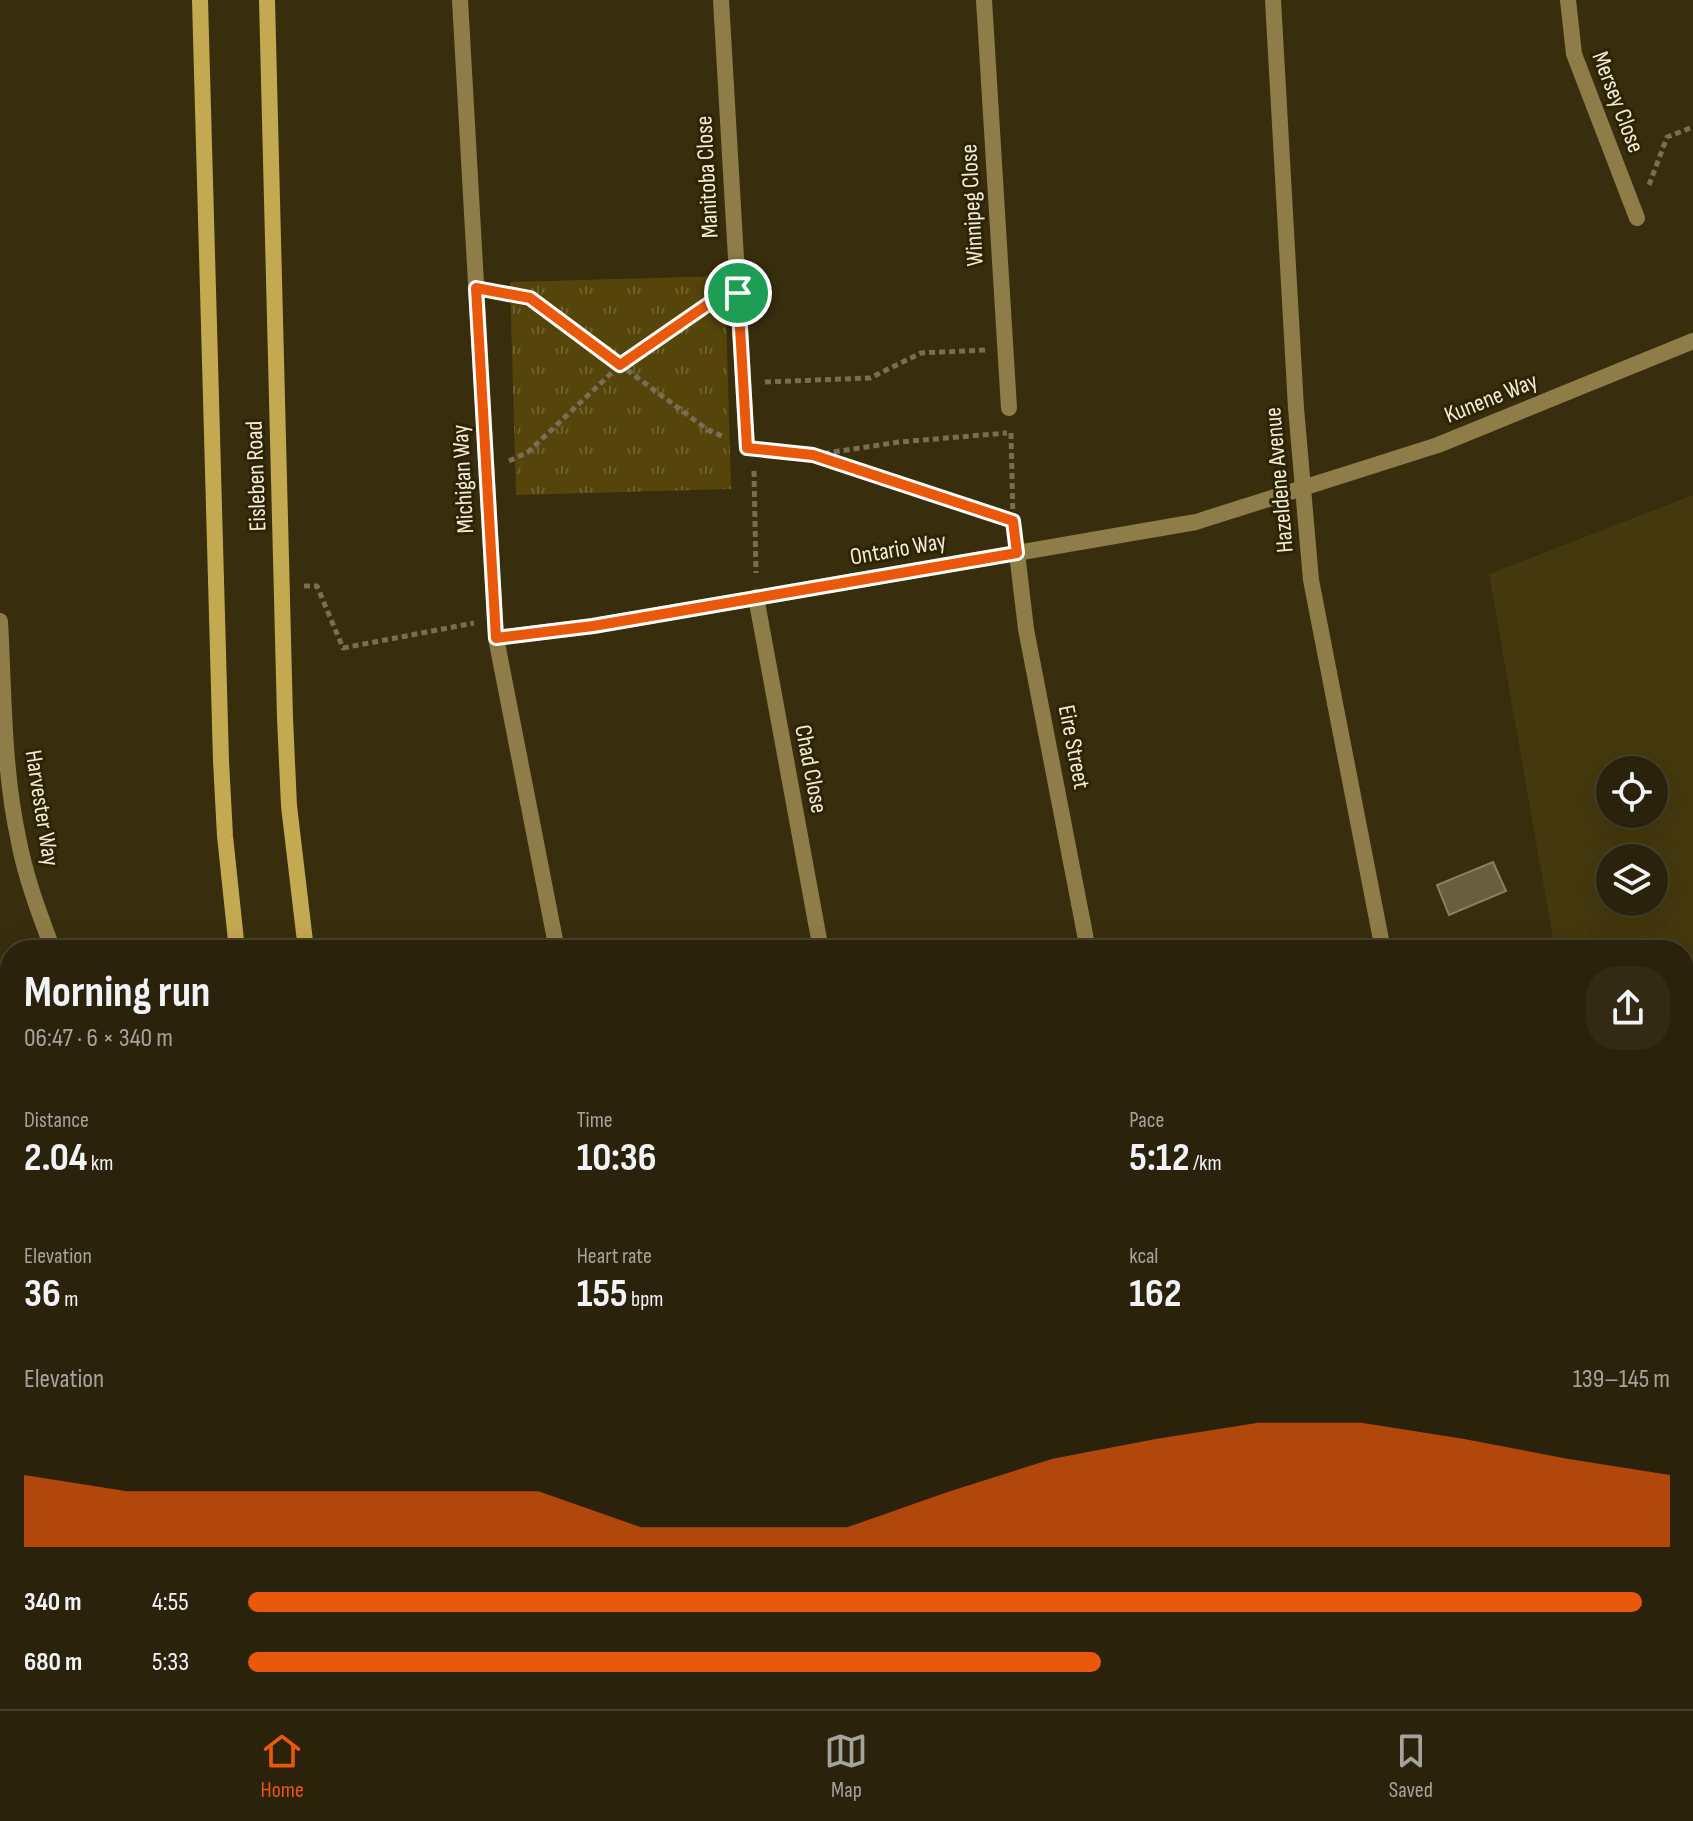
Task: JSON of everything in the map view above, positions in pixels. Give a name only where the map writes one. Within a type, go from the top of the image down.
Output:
[{"type":"main road","name":"Eisleben Road","points":[[200,0],[221,761],[236,940]]},
{"type":"main road","name":"Eisleben Road","points":[[267,0],[285,718],[289,806],[305,940]]},
{"type":"street","name":"Michigan Way","points":[[460,0],[496,630],[555,940]]},
{"type":"street","name":"Manitoba Close","points":[[721,0],[747,448]]},
{"type":"street","name":"Winnipeg Close","points":[[984,0],[1009,408]]},
{"type":"street","name":"Hazeldene Avenue","points":[[1273,0],[1296,408],[1311,580],[1381,940]]},
{"type":"street","name":"Mersey Close","points":[[1568,0],[1574,54],[1637,218]]},
{"type":"street","name":"Kunene Way","points":[[1303,489],[1438,445],[1693,341]]},
{"type":"street","name":"Ontario Way","points":[[496,630],[593,626],[1196,522],[1303,489]]},
{"type":"street","name":"Eire Street","points":[[1017,553],[1026,629],[1086,940]]},
{"type":"street","name":"Chad Close","points":[[756,597],[819,940]]},
{"type":"street","name":"Harvester Way","points":[[0,621],[9,779],[17,836],[27,877],[49,940]]},
{"type":"path","points":[[1637,218],[1667,137],[1693,127]]},
{"type":"path","points":[[476,288],[530,298],[708,430],[747,448],[813,455],[1013,521]]},
{"type":"path","points":[[487,473],[528,452],[620,365],[717,298],[738,293]]},
{"type":"path","points":[[744,382],[870,378],[921,353],[1005,349]]},
{"type":"path","points":[[1009,408],[1017,553]]},
{"type":"path","points":[[813,455],[899,442],[1011,433]]},
{"type":"path","points":[[747,448],[754,469],[756,597]]},
{"type":"path","points":[[283,587],[317,586],[343,648],[478,622],[496,630]]},
{"type":"shaded area","points":[[1693,495],[1693,940],[1553,940],[1489,574]]},
{"type":"green space","points":[[725,276],[731,489],[516,495],[510,282]]},
{"type":"building","points":[[1493,862],[1506,891],[1449,915],[1437,885]]},
{"type":"route","points":[[476,288],[530,298],[620,365],[717,298],[738,293],[747,448],[813,455],[1013,521],[1017,553],[593,626],[496,638],[476,288]]}]
